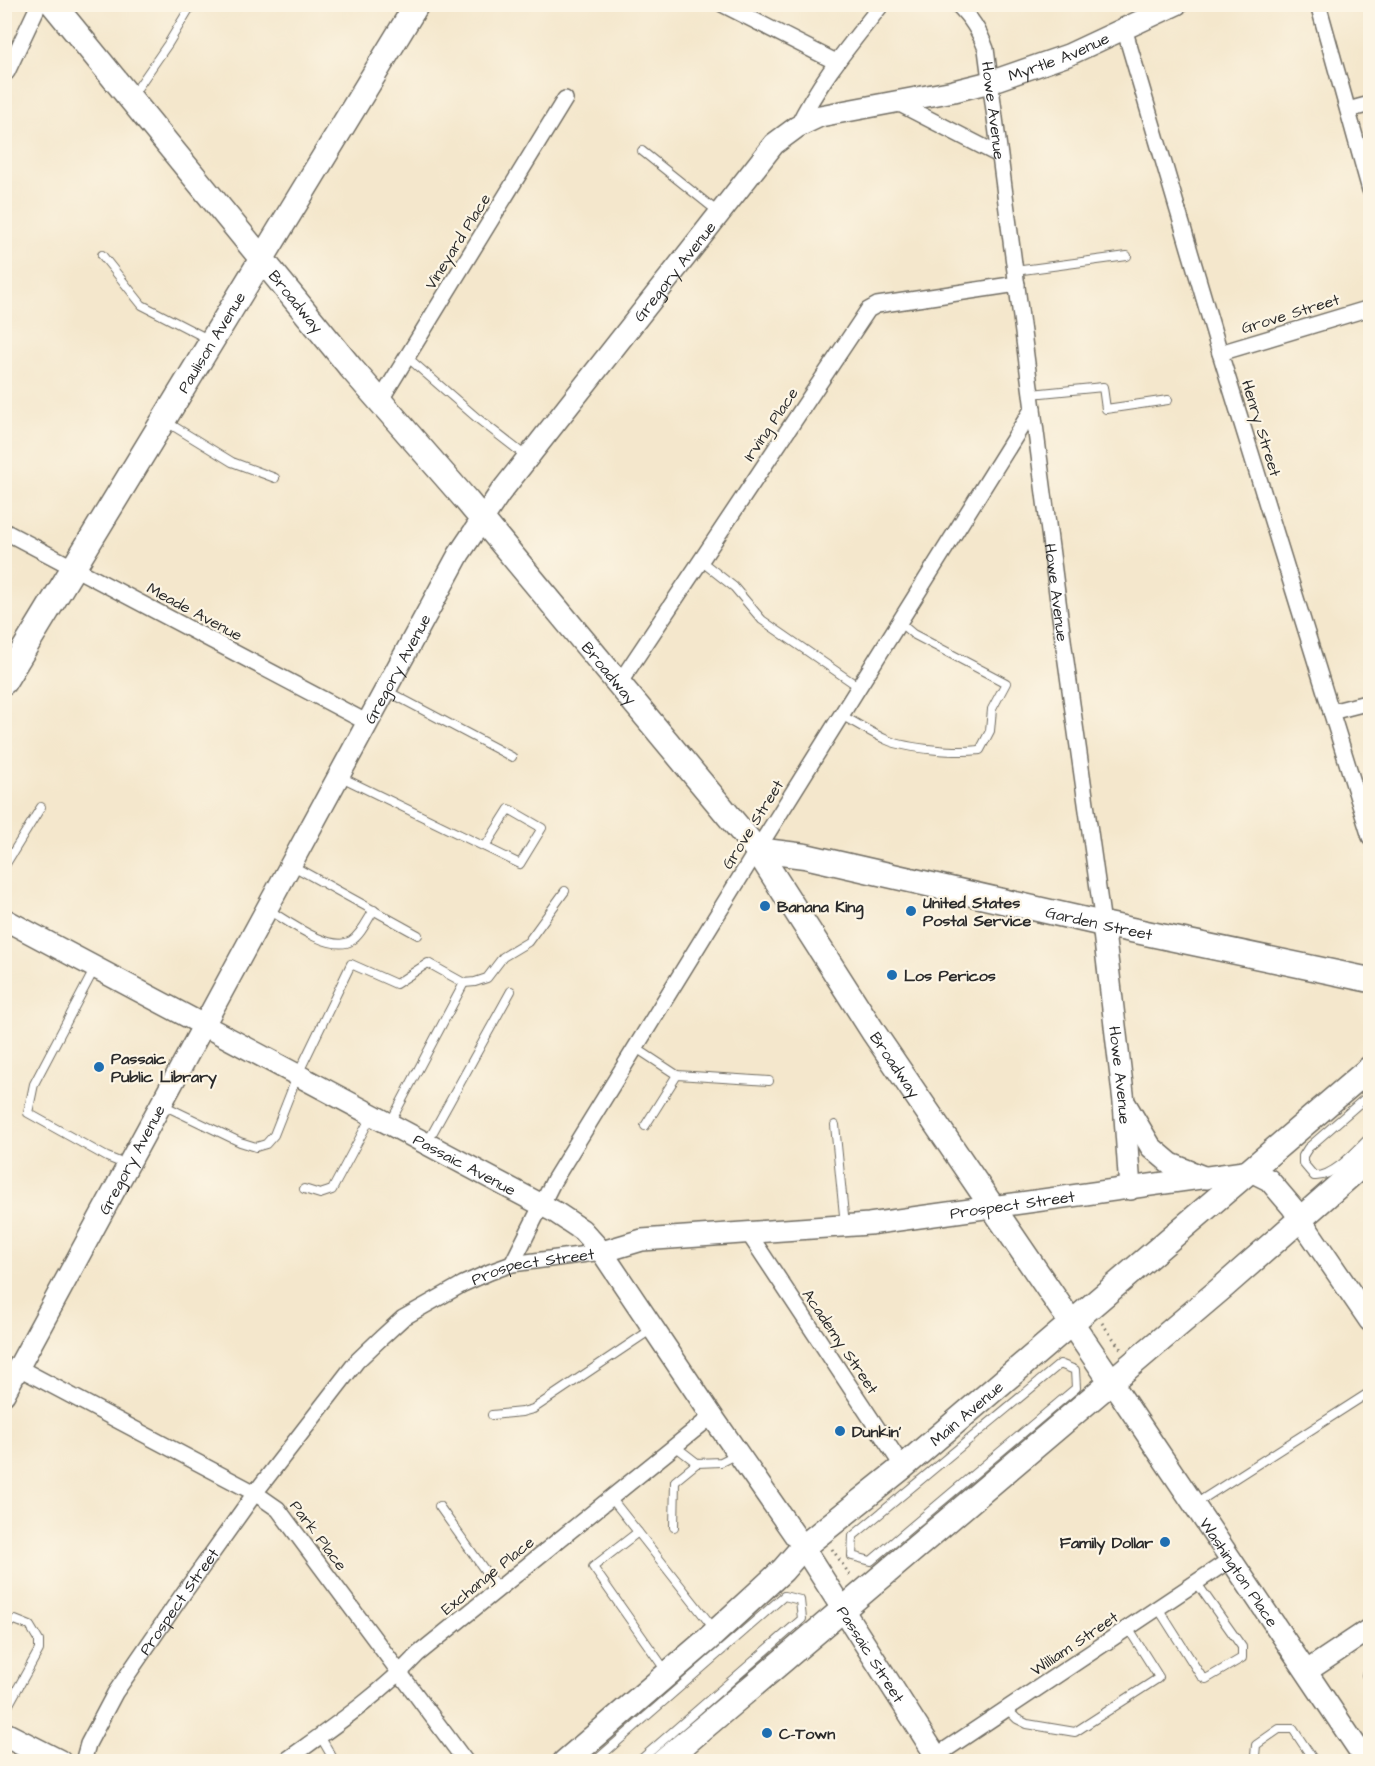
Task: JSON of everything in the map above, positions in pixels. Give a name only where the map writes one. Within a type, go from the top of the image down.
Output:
[{"type":"main road","name":"Broadway","points":[[53,4],[262,260],[482,519],[757,850],[874,1033],[1111,1381]]},
{"type":"main road","name":"Paulison Avenue","points":[[4,682],[417,4]]},
{"type":"main road","name":"Garden Street","points":[[757,850],[805,856],[1103,924],[1371,980]]},
{"type":"main road","name":"Main Avenue","points":[[565,1761],[716,1631],[768,1597],[783,1570],[803,1547],[857,1518],[903,1467],[1035,1370],[1073,1324],[1251,1171],[1312,1131],[1371,1068]]},
{"type":"main road","points":[[663,1761],[796,1636],[842,1608],[889,1558],[1066,1408],[1111,1381],[1301,1219],[1344,1171],[1370,1154]]},
{"type":"main road","points":[[4,1734],[58,1761]]},
{"type":"street","points":[[7,72],[39,4]]},
{"type":"street","points":[[722,4],[836,62]]},
{"type":"street","name":"Gregory Avenue","points":[[4,1394],[206,1025],[459,554],[528,458],[719,213],[774,144],[796,127],[813,95],[836,62],[882,4]]},
{"type":"street","name":"Howe Avenue","points":[[957,4],[969,15],[979,30],[986,49],[1064,647],[1103,924],[1124,1102],[1130,1189]]},
{"type":"street","name":"Myrtle Avenue","points":[[796,127],[820,116],[954,92],[990,82],[1068,55],[1177,4]]},
{"type":"street","points":[[1318,4],[1371,190]]},
{"type":"street","name":"Henry Street","points":[[1124,28],[1220,353],[1371,837]]},
{"type":"street","name":"Vineyard Place","points":[[380,401],[565,99]]},
{"type":"street","points":[[896,102],[999,155]]},
{"type":"street","points":[[1348,110],[1371,104]]},
{"type":"street","name":"Irving Place","points":[[618,685],[868,310],[877,305],[1016,277]]},
{"type":"street","name":"Grove Street","points":[[1220,353],[1371,308]]},
{"type":"street","name":"Grove Street","points":[[512,1264],[554,1180],[899,622],[1032,401]]},
{"type":"street","name":"Meade Avenue","points":[[4,531],[368,723]]},
{"type":"street","points":[[1331,712],[1371,702]]},
{"type":"street","name":"Passaic Avenue","points":[[4,919],[427,1142],[543,1205],[582,1230],[602,1252],[803,1547]]},
{"type":"street","points":[[1124,1102],[1151,1147],[1171,1164],[1206,1178]]},
{"type":"street","points":[[1251,1171],[1269,1180],[1301,1219],[1371,1321]]},
{"type":"street","name":"Prospect Street","points":[[83,1761],[88,1744],[115,1693],[255,1493],[357,1361],[403,1318],[453,1289],[512,1264],[602,1252],[642,1240],[845,1226],[993,1208],[1251,1171]]},
{"type":"street","name":"Academy Street","points":[[749,1234],[903,1467]]},
{"type":"street","name":"Park Place","points":[[19,1368],[255,1493],[278,1509],[466,1761]]},
{"type":"street","name":"Washington Place","points":[[1111,1381],[1367,1761]]},
{"type":"street","name":"Exchange Place","points":[[285,1761],[374,1697],[418,1654],[712,1416]]},
{"type":"street","name":"Passaic Street","points":[[803,1547],[938,1759]]},
{"type":"street","name":"William Street","points":[[938,1759],[1007,1709],[1231,1559]]},
{"type":"street","points":[[1306,1671],[1371,1629]]},
{"type":"lane","points":[[130,100],[192,4]]},
{"type":"lane","points":[[642,151],[719,213]]},
{"type":"lane","points":[[102,255],[142,305],[212,342]]},
{"type":"lane","points":[[1016,277],[1127,256]]},
{"type":"lane","points":[[407,357],[477,418],[528,458]]},
{"type":"lane","points":[[1032,401],[1103,387],[1106,409],[1168,400]]},
{"type":"lane","points":[[164,420],[232,462],[275,478]]},
{"type":"lane","points":[[701,561],[734,587],[762,620],[859,687]]},
{"type":"lane","points":[[841,715],[888,740],[899,743],[928,749],[980,750],[990,731],[992,709],[1006,683],[913,634],[899,622]]},
{"type":"lane","points":[[386,690],[512,757]]},
{"type":"lane","points":[[339,777],[520,864],[542,828],[509,809],[485,847]]},
{"type":"lane","points":[[4,867],[41,807]]},
{"type":"lane","points":[[292,865],[418,935]]},
{"type":"lane","points":[[162,1104],[240,1142],[256,1147],[266,1144],[274,1135],[298,1074],[351,964],[396,984],[428,963],[464,983],[487,978],[503,957],[528,942],[565,891]]},
{"type":"lane","points":[[268,909],[300,929],[337,944],[354,940],[374,910]]},
{"type":"lane","points":[[95,967],[34,1084],[28,1113],[107,1157],[129,1166]]},
{"type":"lane","points":[[304,1189],[320,1194],[332,1190],[381,1118],[464,983]]},
{"type":"lane","points":[[427,1142],[511,991]]},
{"type":"lane","points":[[636,1048],[677,1075],[769,1081]]},
{"type":"lane","points":[[645,1126],[677,1075]]},
{"type":"lane","points":[[1344,1171],[1314,1176],[1303,1163],[1303,1156],[1308,1148],[1312,1131],[1371,1094]]},
{"type":"lane","points":[[835,1125],[845,1226]]},
{"type":"lane","points":[[492,1415],[533,1409],[653,1328]]},
{"type":"lane","points":[[889,1558],[871,1561],[852,1556],[857,1518],[1035,1370],[1060,1364],[1075,1370],[1076,1388],[1066,1408]]},
{"type":"lane","points":[[1194,1504],[1371,1392]]},
{"type":"lane","points":[[675,1446],[697,1463]]},
{"type":"lane","points":[[674,1527],[675,1481],[697,1463],[721,1462],[738,1453]]},
{"type":"lane","points":[[611,1498],[716,1631]]},
{"type":"lane","points":[[439,1506],[498,1589]]},
{"type":"lane","points":[[638,1532],[593,1566],[668,1673]]},
{"type":"lane","points":[[1158,1608],[1206,1679],[1242,1658],[1242,1647],[1196,1582]]},
{"type":"lane","points":[[594,1761],[768,1597],[784,1596],[800,1600],[802,1619],[796,1636],[638,1761]]},
{"type":"lane","points":[[4,1627],[15,1620],[30,1626],[39,1641],[39,1650],[4,1713]]},
{"type":"lane","points":[[1007,1709],[1017,1719],[1027,1724],[1075,1732],[1158,1678],[1128,1628]]},
{"type":"lane","points":[[1371,1668],[1366,1676],[1371,1684]]},
{"type":"lane","points":[[1259,1761],[1255,1756],[1256,1745],[1279,1729],[1293,1729],[1315,1761]]},
{"type":"lane","points":[[320,1736],[335,1761]]},
{"type":"path","points":[[1099,1319],[1125,1354]]},
{"type":"place","name":"Banana King","points":[[765,906]]},
{"type":"place","name":"United States Postal Service","points":[[911,911]]},
{"type":"place","name":"Los Pericos","points":[[892,975]]},
{"type":"place","name":"Passaic Public Library","points":[[99,1067]]},
{"type":"place","name":"Dunkin'","points":[[840,1431]]},
{"type":"place","name":"Family Dollar","points":[[1165,1542]]},
{"type":"place","name":"C-Town","points":[[767,1733]]}]
